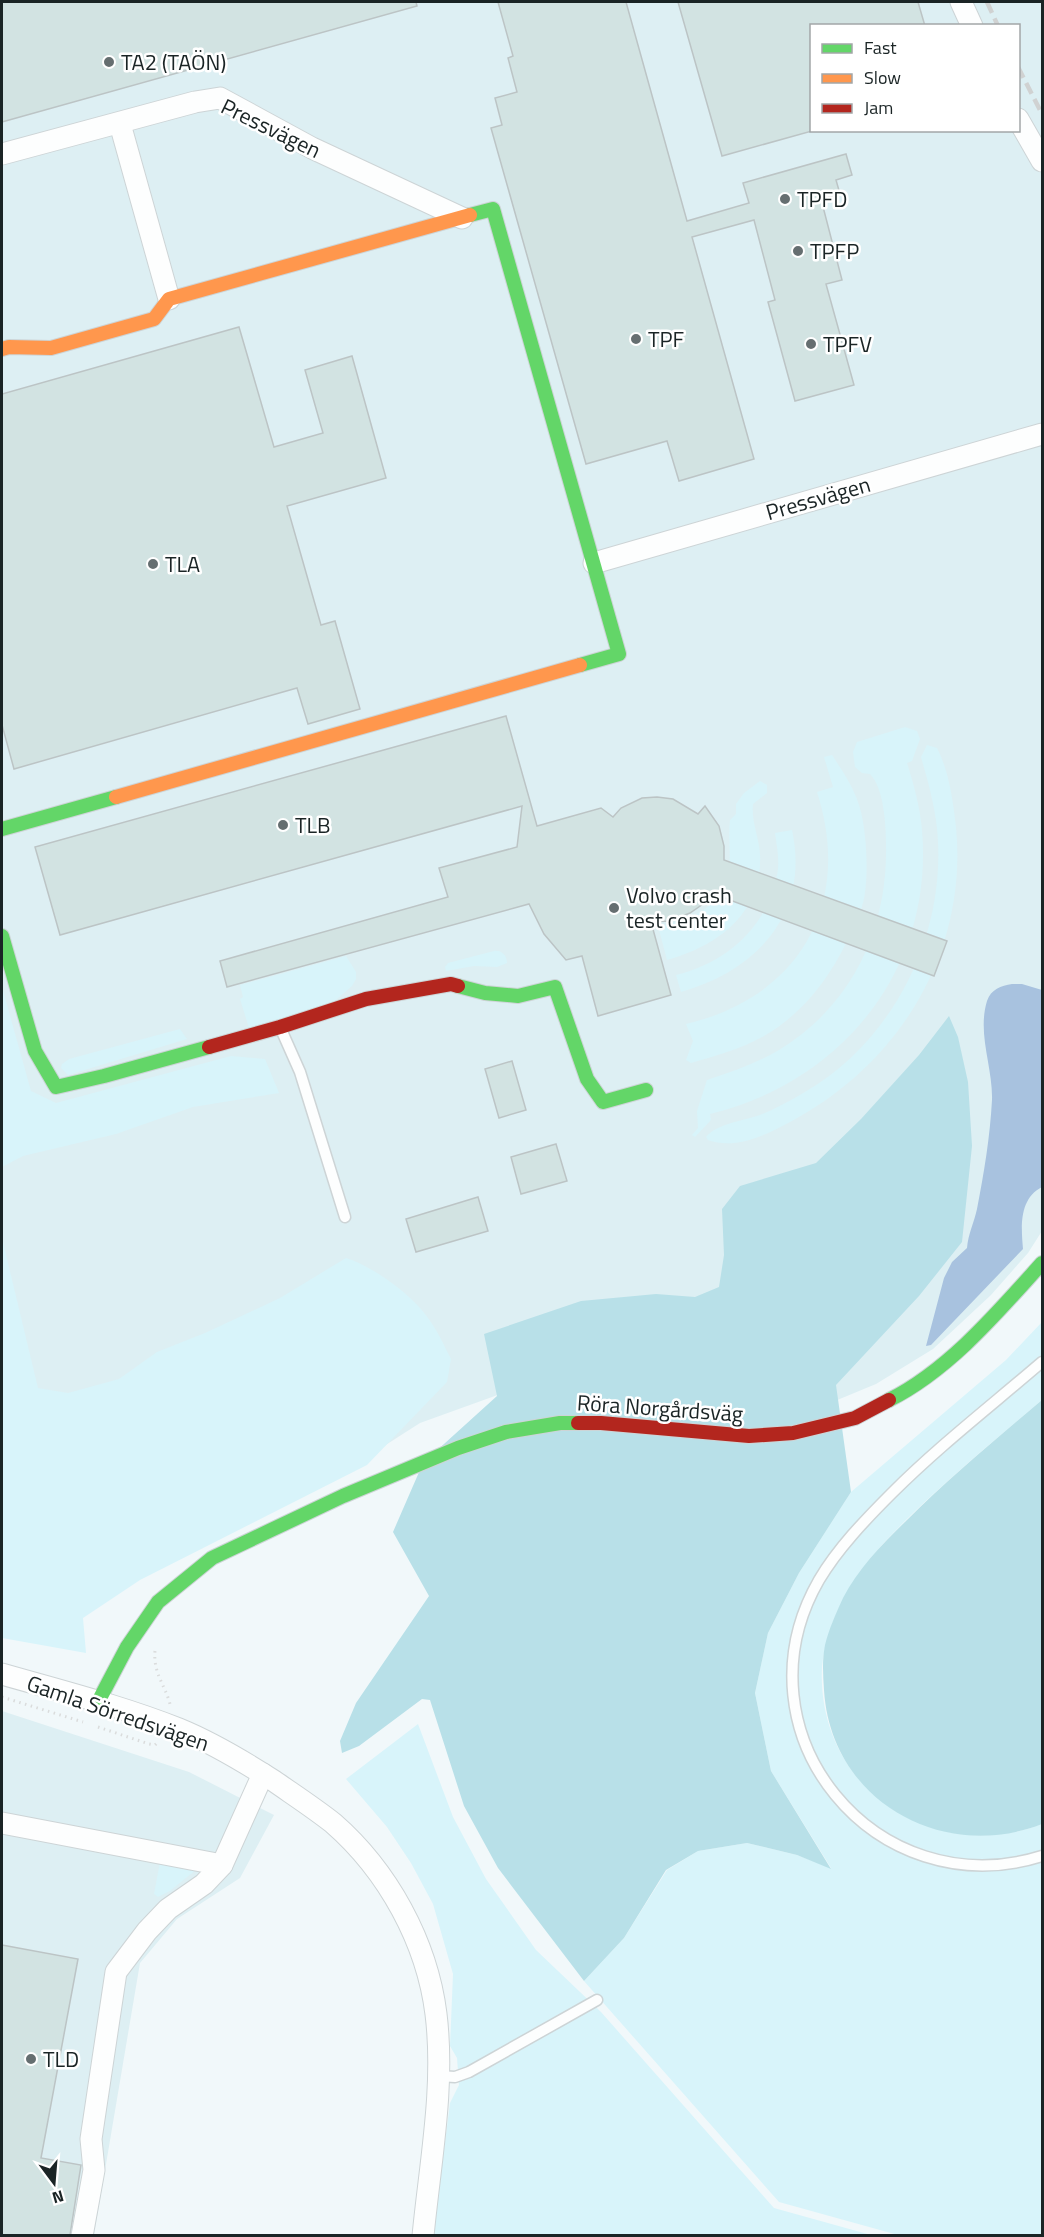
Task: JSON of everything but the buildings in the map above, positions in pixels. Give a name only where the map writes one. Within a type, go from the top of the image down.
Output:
[{"type":"street","points":[[961,2],[971,24]]},
{"type":"street","name":"Pressvägen","points":[[2,154],[195,102],[220,98],[312,148],[462,218]]},
{"type":"street","points":[[1020,122],[1042,161]]},
{"type":"street","points":[[120,124],[169,299]]},
{"type":"street","points":[[2,349],[9,347],[51,348],[154,319],[169,299],[493,209],[619,654],[2,829]]},
{"type":"street","name":"Pressvägen","points":[[594,564],[1042,434]]},
{"type":"street","points":[[2,936],[35,1050],[56,1087],[280,1027],[366,999],[451,984],[485,993],[518,996],[555,987],[587,1079],[603,1102],[646,1090]]},
{"type":"street","name":"Röra Norgårdsväg","points":[[98,1702],[132,1639],[158,1602],[212,1558],[333,1501],[458,1448],[506,1432],[560,1423],[601,1423],[749,1436],[793,1434],[855,1418],[896,1397],[932,1374],[1000,1310],[1042,1263]]},
{"type":"street","name":"Gamla Sörredsvägen","points":[[2,1674],[98,1702],[165,1725],[228,1752],[316,1810],[341,1831],[369,1861],[398,1904],[416,1941],[430,1980],[437,2022],[438,2076],[423,2235]]},
{"type":"street","points":[[82,2235],[94,2170],[91,2139],[116,1972],[147,1931],[168,1909],[204,1884],[222,1865],[263,1774]]},
{"type":"street","points":[[2,1823],[222,1865]]},
{"type":"lane","points":[[280,1027],[300,1072],[345,1217]]},
{"type":"lane","points":[[1042,1362],[923,1462],[864,1521],[838,1553],[819,1581],[805,1611],[797,1638],[793,1676],[798,1720],[813,1761],[839,1800],[857,1819],[873,1831],[916,1854],[952,1863],[975,1866],[1000,1865],[1042,1856]]},
{"type":"lane","points":[[438,2076],[455,2077],[469,2072],[597,2000]]},
{"type":"path","points":[[157,1644],[154,1664],[156,1674],[170,1701],[171,1708],[165,1725]]},
{"type":"path","points":[[2,1697],[149,1744]]},
{"type":"shaded area","points":[[2,2],[1042,2],[1042,1231],[1028,1253],[991,1295],[933,1349],[876,1384],[830,1403],[514,1389],[420,1423],[370,1455],[2,1629]]},
{"type":"shaded area","points":[[905,727],[917,731],[920,739],[912,761],[907,763],[921,821],[922,881],[912,929],[895,973],[870,1012],[838,1047],[801,1076],[758,1098],[710,1114],[711,1120],[695,1137],[692,1135],[698,1128],[697,1111],[707,1080],[762,1059],[805,1032],[827,1011],[846,987],[861,962],[873,934],[881,905],[885,875],[886,836],[885,817],[875,780],[870,774],[862,773],[855,767],[853,752],[857,742]]},
{"type":"shaded area","points":[[927,745],[937,748],[950,786],[956,827],[957,873],[950,918],[937,960],[918,1000],[894,1036],[864,1069],[829,1098],[790,1122],[750,1140],[718,1143],[708,1140],[706,1137],[717,1128],[760,1115],[777,1107],[836,1071],[863,1046],[886,1017],[906,985],[921,951],[931,916],[937,879],[936,820],[921,757]]},
{"type":"shaded area","points":[[832,755],[856,797],[861,812],[866,845],[867,870],[863,903],[847,942],[829,974],[818,988],[793,1015],[779,1026],[746,1045],[691,1063],[686,1060],[693,1041],[686,1024],[726,1011],[760,992],[787,968],[808,940],[821,908],[828,872],[826,833],[817,792],[833,787],[824,757]]},
{"type":"shaded area","points":[[760,781],[767,785],[767,793],[753,804],[753,817],[760,854],[759,875],[754,893],[734,924],[720,936],[686,954],[667,960],[658,926],[694,916],[713,902],[726,881],[730,856],[730,820],[736,814],[736,804],[744,793]]},
{"type":"shaded area","points":[[792,830],[796,860],[793,887],[785,912],[772,934],[755,953],[733,969],[709,982],[681,992],[676,975],[711,962],[727,952],[754,926],[772,894],[777,875],[775,833]]},
{"type":"shaded area","points":[[494,951],[503,954],[507,963],[497,967],[474,966],[446,971],[445,967],[448,963]]},
{"type":"shaded area","points":[[346,956],[356,972],[356,979],[352,986],[330,1005],[249,1028],[240,999],[243,997],[240,985]]},
{"type":"shaded area","points":[[1012,984],[1022,984],[1042,990],[1042,1187],[1034,1192],[1025,1206],[1022,1222],[1023,1249],[931,1345],[926,1346],[944,1278],[952,1262],[967,1248],[982,1182],[992,1100],[984,1038],[984,1013],[991,994],[997,989]]},
{"type":"shaded area","points":[[2,987],[31,1091],[56,1103],[231,1056],[265,1059],[279,1093],[193,1107],[116,1134],[23,1156],[2,1167]]},
{"type":"shaded area","points":[[949,1016],[958,1037],[968,1082],[972,1146],[962,1242],[919,1296],[836,1385],[851,1492],[799,1573],[768,1633],[755,1693],[771,1771],[831,1869],[797,1855],[747,1843],[698,1851],[666,1870],[624,1938],[584,1981],[498,1868],[464,1806],[430,1700],[422,1699],[359,1746],[342,1753],[340,1741],[356,1703],[429,1596],[393,1532],[423,1463],[497,1396],[484,1334],[581,1301],[656,1294],[695,1297],[719,1287],[724,1255],[722,1209],[740,1186],[816,1163],[861,1119],[919,1055]]},
{"type":"shaded area","points":[[180,1029],[187,1039],[68,1075],[61,1068],[62,1064],[69,1059]]},
{"type":"shaded area","points":[[2,1238],[38,1388],[68,1393],[119,1379],[157,1352],[205,1333],[280,1298],[346,1258],[380,1275],[421,1309],[451,1359],[447,1382],[367,1465],[140,1580],[83,1618],[86,1653],[2,1638]]},
{"type":"shaded area","points":[[1042,1322],[1042,1400],[939,1489],[872,1557],[856,1577],[840,1606],[823,1658],[825,1710],[838,1748],[860,1780],[888,1806],[922,1824],[960,1834],[1001,1834],[1042,1824],[1042,2235],[898,2235],[779,2202],[584,1981],[624,1938],[667,1870],[698,1851],[747,1843],[797,1855],[831,1868],[771,1771],[755,1693],[768,1633],[799,1573],[851,1492],[1006,1360]]},
{"type":"shaded area","points":[[1042,1400],[1042,1824],[1004,1834],[967,1835],[931,1828],[898,1813],[870,1791],[847,1763],[831,1729],[824,1690],[825,1645],[843,1598],[872,1557],[897,1529],[939,1489]]},
{"type":"shaded area","points":[[2,1711],[189,1772],[274,1815],[240,1878],[177,1919],[140,1963],[94,2235],[2,2236]]},
{"type":"shaded area","points":[[418,1724],[453,1817],[486,1879],[536,1950],[601,2012],[774,2208],[871,2235],[433,2235],[450,2103],[459,2085],[457,2058],[450,2046],[453,1974],[433,1904],[411,1863],[387,1827],[346,1779]]},
{"type":"shaded area","points":[[160,1862],[197,1869],[170,1891],[158,1897],[154,1894]]},
{"type":"railway","points":[[987,2],[997,24]]},
{"type":"railway","points":[[1020,71],[1042,114]]},
{"type":"traffic: fast","points":[[470,215],[493,209],[619,654],[580,665]]},
{"type":"traffic: fast","points":[[2,829],[116,797]]},
{"type":"traffic: fast","points":[[2,936],[35,1051],[56,1087],[209,1047]]},
{"type":"traffic: fast","points":[[458,986],[485,993],[518,996],[555,987],[587,1079],[603,1102],[646,1090]]},
{"type":"traffic: fast","points":[[889,1400],[932,1373],[972,1339],[1042,1263]]},
{"type":"traffic: fast","points":[[98,1702],[127,1647],[158,1602],[212,1558],[343,1496],[458,1448],[506,1432],[560,1423],[578,1423]]},
{"type":"traffic: slow","points":[[2,349],[9,347],[51,348],[154,319],[169,299],[470,215]]},
{"type":"traffic: slow","points":[[116,797],[580,665]]},
{"type":"traffic: jam","points":[[209,1047],[366,999],[451,984],[458,986]]},
{"type":"traffic: jam","points":[[578,1423],[749,1436],[793,1433],[855,1418],[889,1400]]},
{"type":"place","name":"TA2 (TAÖN)","points":[[109,62]]},
{"type":"place","name":"TPFD","points":[[785,199]]},
{"type":"place","name":"TPFP","points":[[798,251]]},
{"type":"place","name":"TPF","points":[[636,339]]},
{"type":"place","name":"TPFV","points":[[811,344]]},
{"type":"place","name":"TLA","points":[[153,564]]},
{"type":"place","name":"TLB","points":[[283,825]]},
{"type":"place","name":"Volvo crash test center","points":[[614,908]]},
{"type":"place","name":"TLD","points":[[31,2059]]}]
